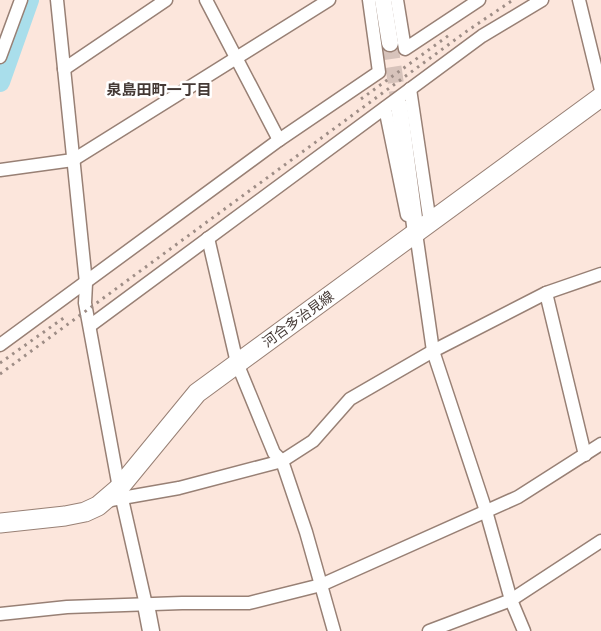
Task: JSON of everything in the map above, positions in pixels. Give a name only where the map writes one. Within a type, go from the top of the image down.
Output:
[{"type":"main road","name":"河合多治見線","points":[[0,523],[85,512],[115,496],[197,392],[601,97]]},
{"type":"street","points":[[0,57],[21,0]]},
{"type":"street","points":[[57,0],[86,283],[85,302],[91,325],[115,496],[146,605],[151,631]]},
{"type":"street","points":[[64,69],[166,0]]},
{"type":"street","points":[[206,0],[279,140]]},
{"type":"street","points":[[0,170],[73,160],[329,0]]},
{"type":"street","points":[[1,344],[279,140],[379,72],[369,0]]},
{"type":"street","points":[[383,0],[390,43]]},
{"type":"street","points":[[397,0],[405,49],[479,0]]},
{"type":"street","points":[[91,325],[208,238],[392,106],[410,89],[482,36],[542,0]]},
{"type":"street","points":[[579,0],[601,90]]},
{"type":"street","points":[[410,89],[419,231],[433,351],[486,512],[511,600],[524,631]]},
{"type":"street","points":[[392,106],[419,231]]},
{"type":"street","points":[[208,238],[237,363],[274,453],[282,461],[306,532],[334,631]]},
{"type":"street","points":[[115,496],[179,488],[282,461],[313,441],[350,399],[433,351],[546,293],[601,274]]},
{"type":"street","points":[[546,293],[584,455]]},
{"type":"street","points":[[0,329],[1,344]]},
{"type":"street","points":[[0,614],[67,607],[250,603],[321,585],[518,497],[601,444]]},
{"type":"street","points":[[429,631],[511,600],[601,542]]},
{"type":"waterway","points":[[0,82],[29,0]]},
{"type":"tunnel","points":[[390,43],[399,105]]},
{"type":"railway","points":[[0,374],[467,31],[513,0]]},
{"type":"railway","points":[[361,99],[452,33]]},
{"type":"railway","points":[[0,363],[65,317]]},
{"type":"district","name":"泉島田町一丁目","points":[[159,89]]}]
